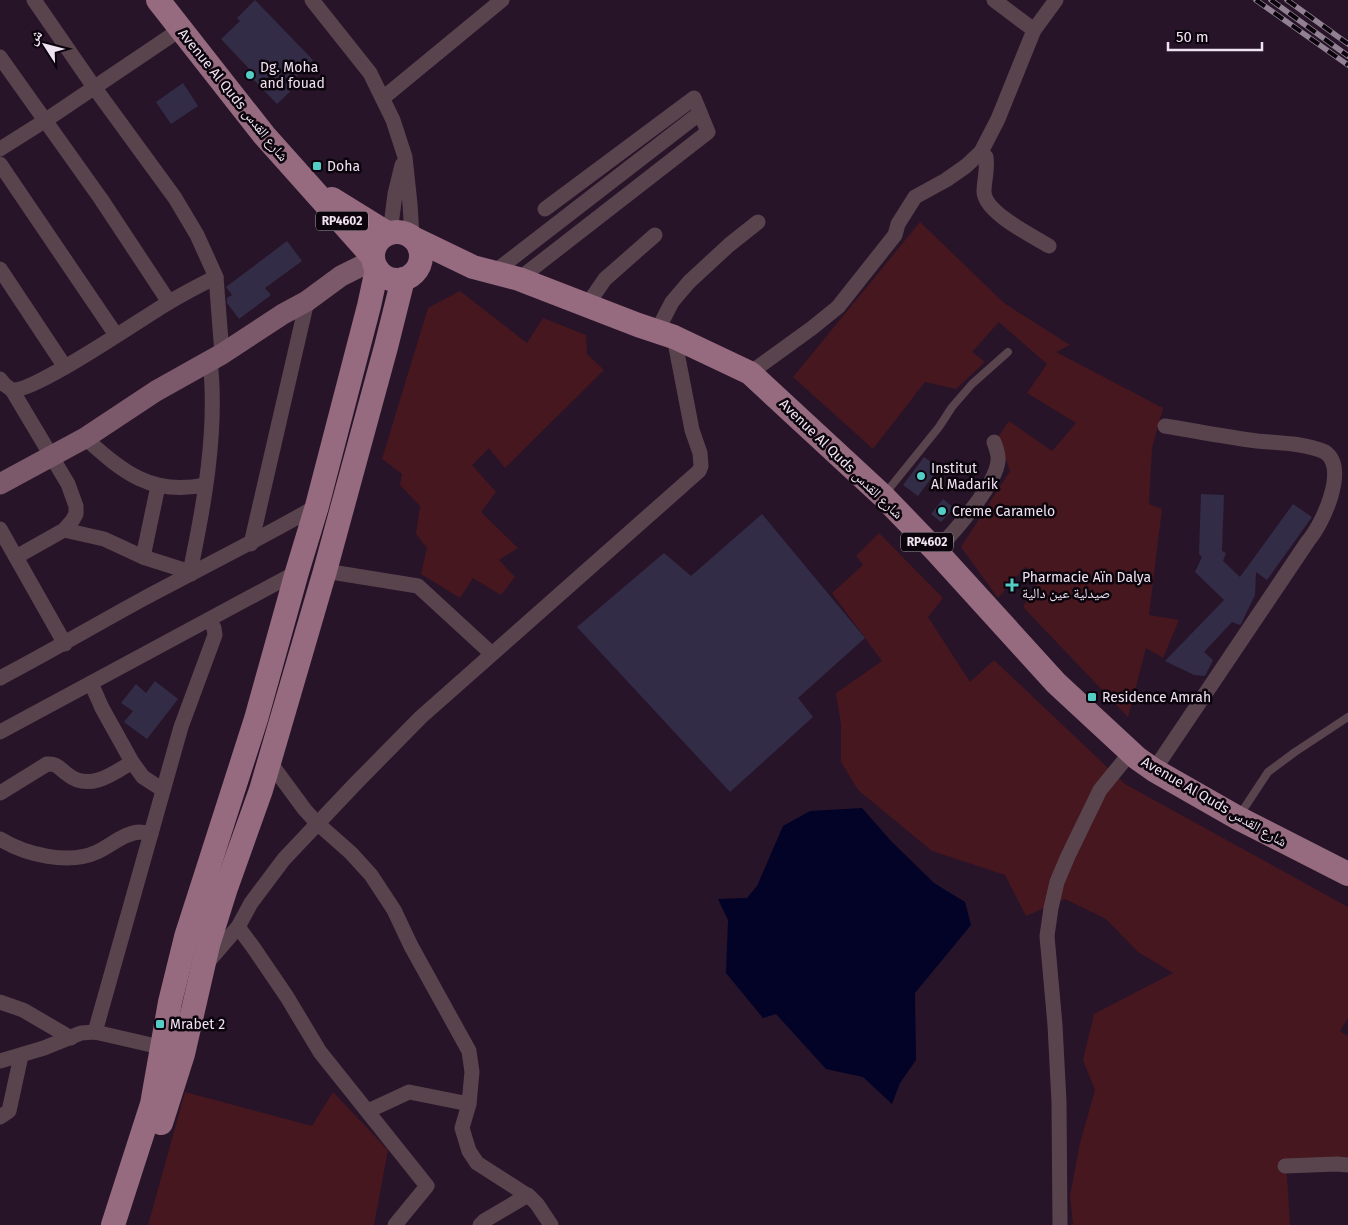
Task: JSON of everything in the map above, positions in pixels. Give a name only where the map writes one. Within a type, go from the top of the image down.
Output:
[{"type":"main road","name":"Avenue Al Quds شارع القدس","points":[[158,0],[264,135],[312,187],[374,262]]},
{"type":"main road","name":"Avenue Al Quds شارع القدس","points":[[312,187],[378,226],[483,270],[519,279],[665,334],[750,373],[883,496],[936,551],[1056,683],[1131,752],[1154,770],[1238,818],[1348,874]]},
{"type":"main road","name":"RP4602","points":[[401,235],[380,238],[374,246],[374,262],[384,276],[393,280],[411,274]]},
{"type":"main road","points":[[128,1225],[184,1054],[202,968],[226,888],[250,824],[269,761],[325,571],[386,347],[411,274],[421,258],[420,247],[401,235]]},
{"type":"main road","points":[[113,1225],[152,1104],[170,1002],[186,937],[256,719],[317,506],[369,306],[374,262]]},
{"type":"main road","name":"Avenue Al Quds شارع القدس","points":[[411,274],[483,270]]},
{"type":"street","points":[[34,0],[94,87],[175,198],[209,258],[216,277],[216,357],[212,378],[213,422],[199,529],[190,573]]},
{"type":"street","points":[[312,0],[370,72],[393,120],[405,157],[410,204],[401,235]]},
{"type":"street","points":[[383,98],[502,0]]},
{"type":"street","points":[[994,0],[1034,30]]},
{"type":"street","points":[[750,373],[812,328],[838,306],[895,235],[900,219],[915,197],[946,180],[966,166],[981,152],[998,119],[1034,30],[1048,3]]},
{"type":"street","points":[[0,149],[181,29]]},
{"type":"street","points":[[0,57],[6,77],[46,120],[102,199],[169,302]]},
{"type":"street","points":[[519,279],[708,132],[694,98],[545,209]]},
{"type":"street","points":[[483,270],[700,113]]},
{"type":"street","points":[[981,152],[986,157],[987,167],[984,194],[991,208],[1049,246]]},
{"type":"street","points":[[401,235],[396,194],[405,157]]},
{"type":"street","points":[[0,164],[116,336]]},
{"type":"street","points":[[202,968],[238,927],[267,881],[317,823],[421,717],[699,471],[701,466],[700,453],[665,334],[672,302],[689,282],[729,245],[758,222]]},
{"type":"street","points":[[587,306],[605,279],[655,234]]},
{"type":"street","points":[[0,484],[85,438],[156,391],[216,357],[283,314],[307,301],[340,276],[374,262]]},
{"type":"street","points":[[0,269],[65,367]]},
{"type":"street","points":[[12,390],[26,388],[65,367],[169,302],[216,277]]},
{"type":"street","points":[[251,544],[307,301]]},
{"type":"street","points":[[0,379],[12,390],[51,455],[68,484],[76,506],[76,514],[64,530],[16,557]]},
{"type":"street","points":[[1154,770],[1308,542],[1326,520],[1343,484],[1343,470],[1339,462],[1327,452],[1308,447],[1166,426]]},
{"type":"street","points":[[85,438],[118,465],[148,484],[189,488],[205,486]]},
{"type":"street","points":[[936,551],[959,526],[995,474],[999,460],[994,442]]},
{"type":"street","points":[[143,557],[158,486]]},
{"type":"street","points":[[0,678],[65,644],[190,573],[251,544],[317,506]]},
{"type":"street","points":[[0,529],[65,644]]},
{"type":"street","points":[[64,530],[104,539],[143,557],[190,573]]},
{"type":"street","points":[[325,571],[418,586],[492,654]]},
{"type":"street","points":[[0,732],[297,572]]},
{"type":"street","points":[[95,1032],[181,727],[215,635],[214,628],[209,620]]},
{"type":"street","points":[[91,683],[102,708],[132,762],[143,777],[163,790]]},
{"type":"street","points":[[1060,1225],[1060,1102],[1047,936],[1051,908],[1057,882],[1100,790],[1131,752]]},
{"type":"street","points":[[269,761],[297,800],[317,823],[362,864],[371,875],[394,910],[411,946],[469,1051],[472,1072],[469,1104],[462,1128],[469,1151],[477,1163],[528,1196],[537,1204],[550,1225]]},
{"type":"street","points":[[0,793],[47,764],[56,764],[76,780],[88,783],[114,774],[132,762]]},
{"type":"street","points":[[0,840],[25,851],[83,858],[138,832],[151,834]]},
{"type":"street","points":[[238,927],[268,968],[320,1052],[427,1186],[395,1225]]},
{"type":"street","points":[[0,1002],[23,1010],[70,1038]]},
{"type":"street","points":[[0,1061],[21,1056],[81,1033],[95,1032],[147,1045],[162,1046],[184,1054]]},
{"type":"street","points":[[0,1117],[9,1111],[21,1056]]},
{"type":"street","points":[[368,1110],[409,1092],[469,1104]]},
{"type":"street","points":[[1285,1166],[1348,1165]]},
{"type":"street","points":[[480,1225],[528,1196]]},
{"type":"lane","points":[[883,496],[939,427],[952,407],[972,384],[1008,352]]},
{"type":"lane","points":[[1238,818],[1268,772],[1348,717]]},
{"type":"shaded area","points":[[920,222],[1004,303],[1070,345],[1056,352],[1163,408],[1152,448],[1149,504],[1162,509],[1149,615],[1179,620],[1163,658],[1146,648],[1128,717],[1023,607],[1042,575],[1025,567],[998,598],[961,547],[1010,471],[998,437],[1009,421],[1052,451],[1076,423],[1027,393],[1047,364],[999,322],[972,352],[985,362],[956,389],[925,382],[873,449],[793,377]]},
{"type":"shaded area","points":[[460,291],[527,343],[543,318],[586,335],[587,354],[604,370],[505,468],[489,448],[472,465],[496,492],[481,512],[518,548],[499,560],[515,577],[501,595],[473,578],[460,598],[421,574],[427,548],[416,534],[420,506],[400,485],[402,474],[382,459],[428,308]]},
{"type":"shaded area","points":[[879,533],[943,598],[928,617],[970,682],[994,660],[1125,784],[1348,907],[1348,1018],[1340,1031],[1348,1036],[1348,1166],[1286,1159],[1290,1225],[1073,1225],[1070,1196],[1080,1143],[1095,1090],[1083,1060],[1094,1014],[1173,973],[1138,952],[1106,919],[1065,899],[1026,916],[1005,875],[932,851],[858,790],[841,762],[841,725],[836,693],[882,661],[832,593],[863,565],[856,556]]},
{"type":"shaded area","points":[[185,1092],[312,1126],[333,1092],[388,1150],[374,1225],[148,1225]]},
{"type":"water","points":[[862,808],[891,841],[934,883],[965,902],[971,925],[915,993],[916,1060],[900,1083],[892,1104],[863,1077],[826,1069],[776,1014],[763,1018],[726,973],[728,920],[718,899],[747,898],[757,886],[783,826],[810,811]]},
{"type":"building","points":[[255,0],[313,60],[292,81],[296,86],[277,104],[251,77],[254,74],[221,39],[240,21],[237,18]]},
{"type":"building","points":[[183,83],[198,106],[171,124],[156,102]]},
{"type":"building","points":[[287,241],[302,261],[265,288],[271,295],[239,319],[227,303],[227,298],[232,295],[226,287]]},
{"type":"building","name":"Institut Al Madarik","points":[[924,457],[939,468],[918,496],[903,485]]},
{"type":"building","points":[[1201,494],[1224,495],[1222,551],[1226,553],[1223,561],[1240,577],[1293,504],[1312,517],[1267,580],[1256,572],[1255,595],[1241,624],[1232,622],[1204,652],[1213,660],[1205,676],[1194,675],[1165,661],[1224,600],[1195,572],[1202,557],[1199,554]]},
{"type":"building","name":"Creme Caramelo","points":[[943,499],[954,508],[941,522],[931,514]]},
{"type":"building","points":[[762,514],[865,638],[798,698],[813,717],[730,792],[577,627],[664,553],[691,576]]},
{"type":"building","points":[[155,681],[178,699],[147,739],[124,722],[133,711],[121,703],[136,684],[146,693]]},
{"type":"railway","points":[[1256,0],[1348,65]]},
{"type":"railway","points":[[1271,0],[1348,56]]},
{"type":"railway","points":[[1287,0],[1348,44]]},
{"type":"place","name":"Dg. Moha and fouad","points":[[250,75]]},
{"type":"place","name":"Doha","points":[[317,166]]},
{"type":"place","name":"Institut Al Madarik","points":[[921,476]]},
{"type":"place","name":"Creme Caramelo","points":[[942,511]]},
{"type":"place","name":"Pharmacie Aïn Dalya صيدلية عين دالية","points":[[1012,585]]},
{"type":"place","name":"Residence Amrah","points":[[1092,697]]},
{"type":"place","name":"Mrabet 2","points":[[160,1024]]}]
